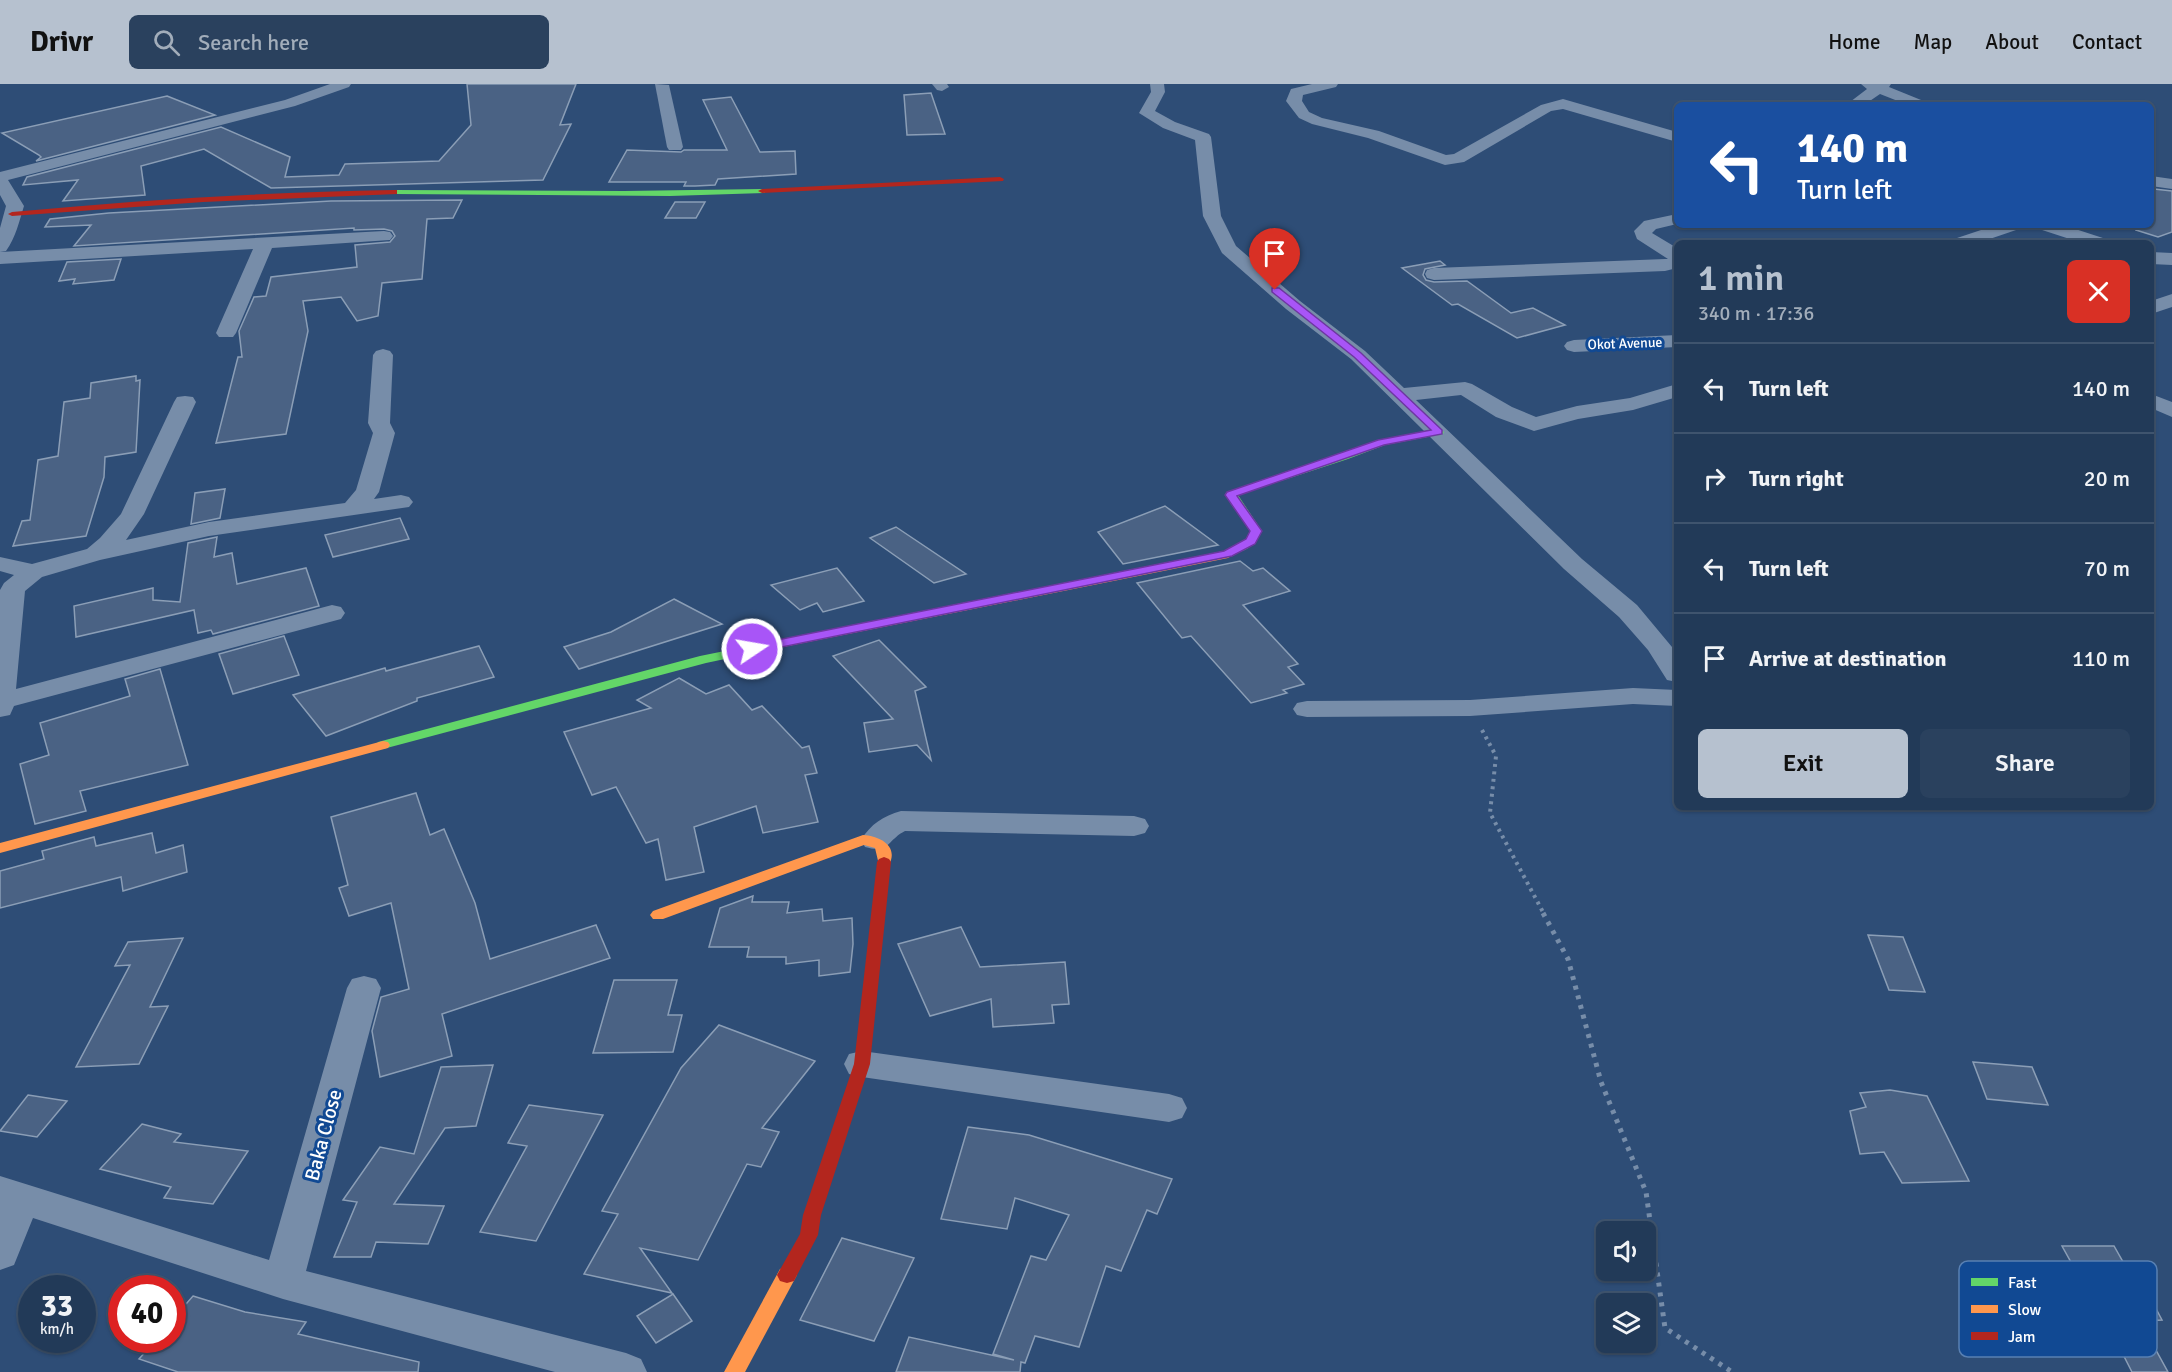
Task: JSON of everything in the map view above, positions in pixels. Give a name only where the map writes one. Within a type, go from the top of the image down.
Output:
[{"type":"street","points":[[0,248],[8,231],[15,206],[0,179],[290,103],[344,84]]},
{"type":"street","points":[[667,84],[662,84],[675,147]]},
{"type":"street","points":[[1157,84],[1158,92],[1148,113],[1157,119],[1203,137],[1212,216],[1228,249],[1293,305],[1358,355],[1573,564],[1628,611],[1659,646],[1674,669]]},
{"type":"street","points":[[1331,84],[1296,92],[1294,101],[1304,115],[1317,121],[1373,134],[1445,160],[1458,159],[1555,105],[1572,105],[1674,136]]},
{"type":"street","points":[[1857,102],[1876,85],[1915,102]]},
{"type":"street","points":[[12,214],[109,205],[332,193],[514,191],[695,195],[1000,178]]},
{"type":"street","points":[[2154,181],[2172,184]]},
{"type":"street","points":[[1674,220],[1650,225],[1642,231],[1642,235],[1647,239],[1674,254]]},
{"type":"street","points":[[1969,240],[2004,228]]},
{"type":"street","points":[[2054,228],[2091,240]]},
{"type":"street","points":[[0,258],[384,236]]},
{"type":"street","points":[[226,333],[265,243]]},
{"type":"street","points":[[1434,274],[1653,266],[1674,262]]},
{"type":"street","name":"Okot Avenue","points":[[1574,346],[1674,341]]},
{"type":"street","points":[[353,508],[367,492],[384,433],[379,423],[384,355]]},
{"type":"street","points":[[1399,395],[1465,388],[1504,412],[1534,424],[1577,413],[1633,404],[1674,391]]},
{"type":"street","points":[[2154,401],[2172,410]]},
{"type":"street","points":[[94,554],[117,538],[132,516],[153,465],[185,402]]},
{"type":"street","points":[[0,848],[705,659],[1228,554],[1251,541],[1256,531],[1231,495],[1382,442],[1439,432]]},
{"type":"street","points":[[332,613],[1,705],[14,588],[33,572],[94,554],[209,529],[401,502]]},
{"type":"street","points":[[0,564],[33,572]]},
{"type":"street","points":[[1307,709],[1470,708],[1633,696],[1674,698]]},
{"type":"street","points":[[876,840],[890,826],[901,821],[1134,826]]},
{"type":"street","points":[[658,915],[862,840],[876,840],[883,845],[885,851],[862,1064],[812,1215],[808,1235],[735,1372]]},
{"type":"street","name":"Baka Close","points":[[283,1282],[364,988]]},
{"type":"street","points":[[862,1064],[1169,1108]]},
{"type":"street","points":[[0,1253],[11,1195],[283,1282],[626,1372]]},
{"type":"path","points":[[1470,708],[1496,756],[1490,813],[1568,959],[1601,1082],[1646,1192],[1665,1328],[1732,1372]]},
{"type":"building","points":[[467,84],[576,84],[560,125],[571,124],[543,180],[271,188],[204,149],[141,166],[145,195],[63,201],[78,180],[23,185],[27,177],[221,127],[290,157],[285,177],[339,175],[345,164],[439,161],[471,125]]},
{"type":"building","points":[[931,93],[945,134],[907,135],[904,95]]},
{"type":"building","points":[[167,96],[215,115],[36,161],[41,157],[39,155],[2,133]]},
{"type":"building","points":[[731,97],[760,152],[795,151],[796,174],[718,179],[715,185],[695,186],[684,186],[686,182],[609,182],[627,150],[681,152],[684,150],[727,150],[703,100]]},
{"type":"building","points":[[2154,189],[2172,191],[2172,232],[2158,237],[2136,230],[2137,228],[2154,228]]},
{"type":"building","points":[[462,200],[453,218],[427,219],[422,279],[382,283],[378,316],[357,321],[341,297],[303,301],[308,331],[286,434],[216,443],[238,357],[242,357],[239,331],[254,297],[266,296],[271,277],[357,267],[355,245],[390,242],[395,236],[392,231],[354,230],[354,228],[74,246],[91,225],[45,227],[50,219],[109,213],[331,201]]},
{"type":"building","points":[[675,202],[705,202],[696,218],[665,218]]},
{"type":"building","points":[[121,259],[114,280],[73,284],[75,279],[59,281],[67,262]]},
{"type":"building","points":[[1440,261],[1445,265],[1425,269],[1423,275],[1426,280],[1434,282],[1467,281],[1511,313],[1533,308],[1565,325],[1517,338],[1458,304],[1452,305],[1402,268]]},
{"type":"building","points":[[136,376],[136,381],[140,380],[136,452],[105,457],[104,477],[86,536],[13,546],[22,521],[30,520],[38,460],[58,456],[64,402],[90,398],[91,383]]},
{"type":"building","points":[[225,489],[220,518],[191,524],[195,493]]},
{"type":"building","points":[[1165,506],[1218,545],[1123,564],[1098,532]]},
{"type":"building","points":[[400,518],[409,539],[333,557],[325,535]]},
{"type":"building","points":[[896,527],[966,574],[934,583],[870,538]]},
{"type":"building","points":[[217,537],[214,557],[232,553],[237,584],[306,568],[319,606],[213,634],[211,630],[198,633],[194,610],[76,637],[74,606],[153,588],[153,600],[180,602],[188,543]]},
{"type":"building","points":[[1240,561],[1253,571],[1263,568],[1290,591],[1243,605],[1298,664],[1288,667],[1304,684],[1283,690],[1287,693],[1251,703],[1191,636],[1182,638],[1137,583]]},
{"type":"building","points":[[837,568],[864,601],[823,612],[817,603],[800,610],[771,585]]},
{"type":"building","points":[[674,599],[722,624],[579,669],[564,647],[611,632]]},
{"type":"building","points":[[284,636],[299,675],[233,694],[219,654]]},
{"type":"building","points":[[879,640],[926,687],[915,691],[931,760],[917,745],[869,752],[864,723],[893,719],[833,656]]},
{"type":"building","points":[[479,646],[494,677],[417,698],[417,701],[326,736],[293,695],[385,668],[386,671]]},
{"type":"building","points":[[160,669],[188,765],[80,791],[86,811],[35,824],[20,764],[49,755],[40,723],[130,696],[125,679]]},
{"type":"building","points":[[679,678],[706,694],[729,685],[752,710],[762,706],[802,748],[809,746],[817,773],[805,775],[818,822],[763,833],[756,806],[694,827],[704,872],[666,880],[658,839],[646,843],[616,787],[592,795],[564,732],[651,708],[637,700]]},
{"type":"building","points":[[416,793],[430,835],[444,829],[475,903],[490,959],[596,925],[610,958],[442,1014],[452,1056],[380,1077],[372,1031],[381,997],[409,989],[391,903],[349,916],[339,888],[348,885],[331,817]]},
{"type":"building","points":[[152,833],[156,853],[183,845],[187,872],[123,891],[121,877],[0,908],[0,871],[44,859],[42,851],[94,837],[96,846]]},
{"type":"building","points":[[753,896],[752,902],[789,902],[787,913],[822,909],[823,921],[852,918],[853,944],[850,972],[819,976],[819,960],[786,964],[786,957],[747,957],[749,947],[709,947],[720,908]]},
{"type":"building","points":[[961,927],[980,967],[1065,962],[1069,1004],[1052,1005],[1054,1023],[993,1027],[991,999],[930,1016],[898,944]]},
{"type":"building","points":[[1868,935],[1903,937],[1925,992],[1889,990]]},
{"type":"building","points":[[183,938],[150,1007],[168,1006],[139,1064],[76,1067],[130,965],[115,966],[128,942]]},
{"type":"building","points":[[614,980],[677,980],[668,1015],[682,1015],[673,1052],[593,1053]]},
{"type":"building","points":[[719,1025],[815,1061],[762,1128],[779,1132],[761,1167],[747,1164],[698,1260],[640,1248],[672,1293],[584,1274],[618,1214],[602,1211],[681,1068]]},
{"type":"building","points":[[1973,1062],[2032,1067],[2048,1105],[1987,1099]]},
{"type":"building","points":[[493,1065],[476,1126],[445,1128],[394,1204],[444,1206],[428,1244],[376,1242],[371,1257],[334,1257],[357,1202],[343,1200],[380,1147],[414,1154],[441,1067]]},
{"type":"building","points":[[1890,1090],[1927,1096],[1969,1181],[1902,1183],[1884,1152],[1860,1154],[1850,1111],[1866,1107],[1860,1093]]},
{"type":"building","points":[[28,1095],[67,1101],[37,1137],[0,1131]]},
{"type":"building","points":[[529,1105],[603,1115],[536,1241],[480,1232],[527,1146],[508,1143]]},
{"type":"building","points":[[142,1124],[181,1134],[174,1142],[248,1151],[213,1204],[164,1198],[171,1187],[100,1169]]},
{"type":"building","points":[[968,1127],[1029,1135],[1172,1179],[1157,1214],[1147,1210],[1121,1271],[1106,1266],[1079,1347],[1035,1336],[1025,1363],[1021,1362],[1020,1372],[896,1372],[909,1337],[1014,1360],[993,1354],[1031,1256],[1046,1260],[1069,1215],[1015,1198],[1007,1229],[941,1219]]},
{"type":"building","points":[[842,1238],[914,1258],[874,1341],[800,1320]]},
{"type":"building","points":[[2062,1246],[2114,1246],[2123,1261],[2070,1261]]},
{"type":"building","points":[[673,1294],[692,1321],[656,1343],[637,1316]]},
{"type":"building","points":[[193,1296],[245,1312],[306,1322],[298,1334],[419,1362],[418,1372],[178,1372],[139,1359],[144,1353],[186,1353],[186,1304]]},
{"type":"building","points":[[2157,1311],[2162,1320],[2157,1320]]},
{"type":"building","points":[[2157,1352],[2168,1372],[2132,1372],[2124,1357],[2157,1357]]},
{"type":"traffic: fast","points":[[394,192],[624,194],[762,191]]},
{"type":"traffic: fast","points":[[1235,550],[1251,541],[1256,531],[1231,494],[1344,457],[1382,442],[1439,432]]},
{"type":"traffic: fast","points":[[383,745],[705,659],[783,643]]},
{"type":"traffic: slow","points":[[783,643],[1228,554],[1235,550]]},
{"type":"traffic: slow","points":[[0,848],[383,745]]},
{"type":"traffic: slow","points":[[658,915],[863,840],[874,841],[881,845],[884,862]]},
{"type":"traffic: slow","points":[[734,1372],[787,1275]]},
{"type":"traffic: jam","points":[[762,191],[1000,179]]},
{"type":"traffic: jam","points":[[12,214],[203,199],[394,192]]},
{"type":"traffic: jam","points":[[787,1275],[809,1235],[812,1215],[862,1064],[884,862]]},
{"type":"route","points":[[752,649],[1228,554],[1251,541],[1256,531],[1231,495],[1382,442],[1439,432],[1358,355],[1275,290]]}]
